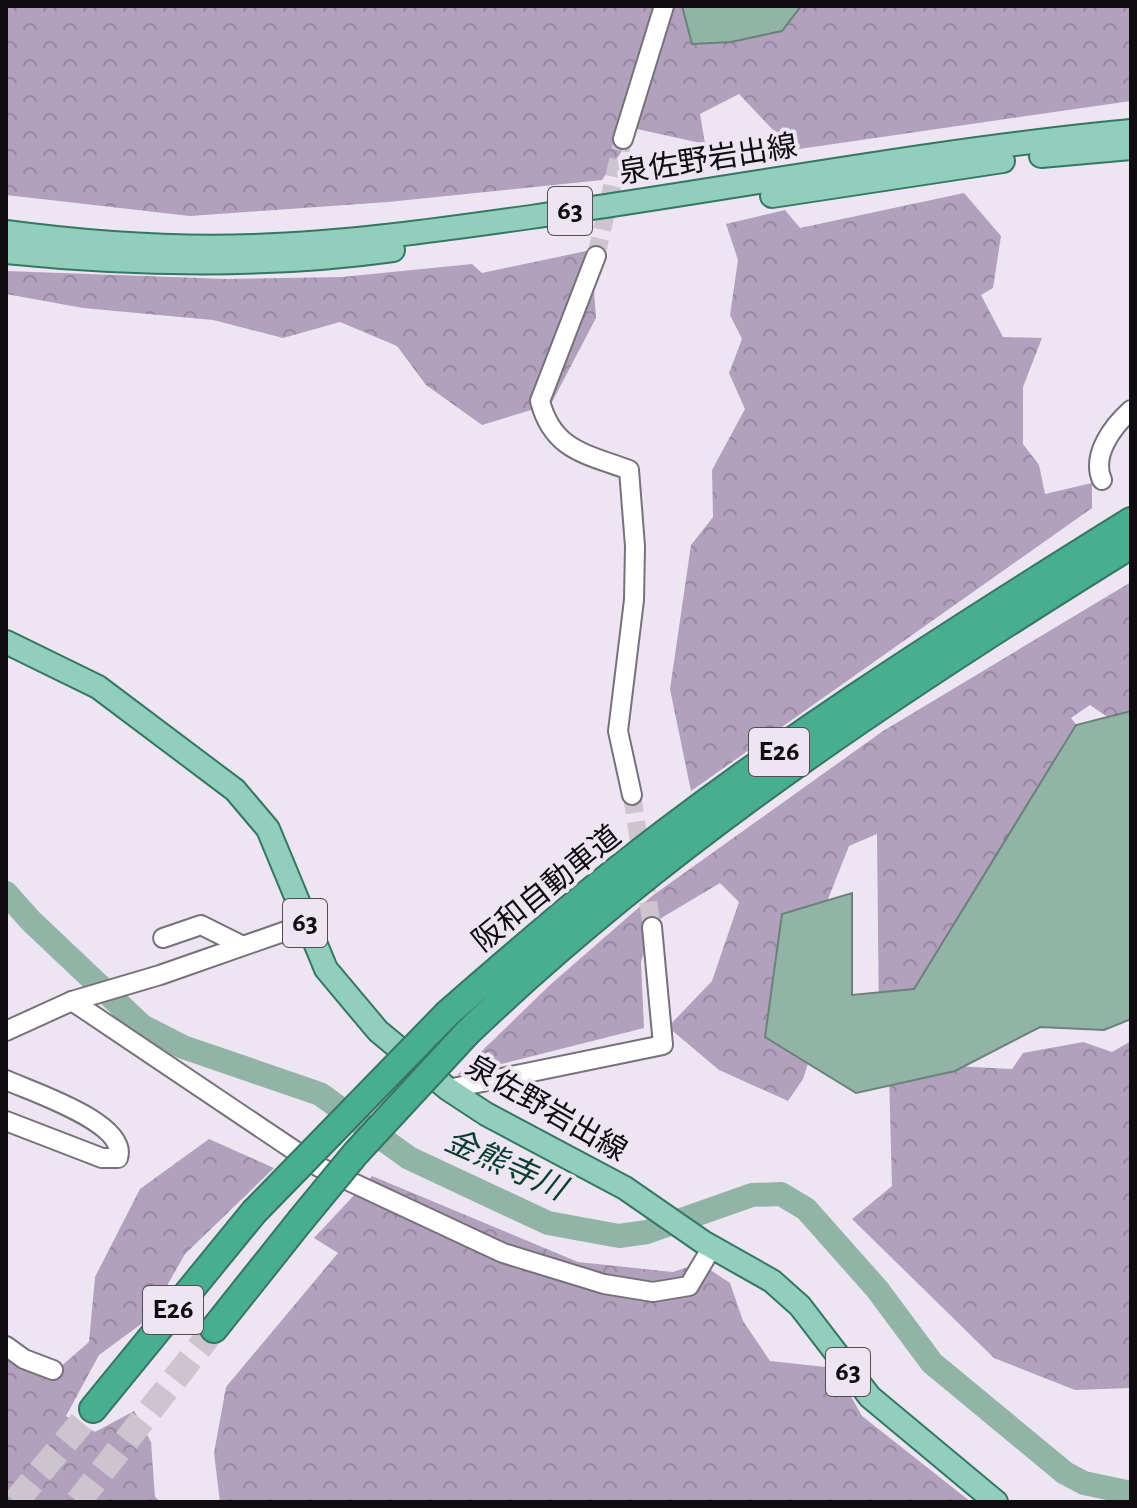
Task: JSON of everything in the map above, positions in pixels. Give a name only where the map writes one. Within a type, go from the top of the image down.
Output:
[{"type":"highway","points":[[980,616],[1131,504]]},
{"type":"highway","name":"阪和自動車道","points":[[93,1409],[254,1212],[448,1013],[592,891],[665,834],[825,719],[1131,521]]},
{"type":"highway","name":"阪和自動車道","points":[[214,1329],[374,1132],[467,1033],[572,936],[680,848],[929,674],[1131,545]]},
{"type":"highway","points":[[929,674],[963,658],[1131,555]]},
{"type":"main road","name":"泉佐野岩出線","points":[[6,232],[76,241],[176,246],[254,246],[375,238],[936,155],[1131,131]]},
{"type":"main road","name":"泉佐野岩出線","points":[[6,252],[134,263],[345,257],[1038,156],[1131,148]]},
{"type":"main road","name":"泉佐野岩出線","points":[[6,642],[98,687],[235,790],[268,829],[326,969],[378,1031],[448,1089],[506,1127],[625,1188],[708,1245],[772,1281],[789,1295],[870,1397],[996,1502]]},
{"type":"street","points":[[623,139],[664,6]]},
{"type":"street","points":[[596,256],[540,401],[546,423],[559,438],[581,453],[629,470],[635,546],[634,600],[618,731],[632,795]]},
{"type":"street","points":[[1102,480],[1098,470],[1100,457],[1115,424],[1131,410]]},
{"type":"street","points":[[6,1031],[77,1001],[306,924]]},
{"type":"street","points":[[163,938],[201,925],[241,945]]},
{"type":"street","points":[[448,1089],[663,1045],[652,927]]},
{"type":"street","points":[[77,1001],[319,1167],[503,1253],[604,1284],[653,1292],[689,1286],[708,1245]]},
{"type":"street","points":[[6,1080],[97,1122],[115,1136],[121,1150],[118,1158],[102,1158],[6,1121]]},
{"type":"street","points":[[6,1346],[24,1359],[53,1370]]},
{"type":"green space","points":[[6,6],[1131,6],[1131,101],[792,150],[739,94],[700,114],[705,144],[637,129],[602,180],[388,202],[190,216],[6,195]]},
{"type":"green space","points":[[964,193],[1001,236],[993,288],[981,295],[1003,337],[1042,338],[1023,387],[1023,444],[1039,465],[1045,494],[1092,483],[1092,508],[691,791],[670,689],[691,545],[713,517],[712,470],[745,409],[729,373],[742,339],[730,315],[738,260],[726,224],[785,210],[800,228]]},
{"type":"green space","points":[[591,250],[596,318],[551,404],[482,425],[426,385],[397,346],[340,322],[283,338],[213,320],[83,308],[6,294],[6,271],[226,279],[342,277],[472,264],[482,273]]},
{"type":"green space","points":[[1131,582],[1131,733],[1090,705],[1071,718],[1105,761],[1063,880],[879,1025],[877,834],[849,846],[817,927],[817,1036],[803,1079],[788,1101],[719,1070],[668,1027],[712,981],[739,902],[720,883],[653,923],[641,962],[644,1028],[457,1075],[551,984],[652,896],[883,731]]},
{"type":"green space","points":[[1131,1041],[1131,1388],[1075,1390],[994,1358],[852,1219],[892,1186],[889,1075],[952,1066],[1012,1069],[1023,1053],[1083,1042],[1112,1052]]},
{"type":"green space","points":[[209,1139],[274,1168],[185,1254],[148,1319],[99,1355],[66,1416],[95,1432],[134,1411],[151,1442],[155,1497],[161,1502],[6,1502],[6,1352],[52,1374],[89,1342],[95,1277],[140,1189]]},
{"type":"green space","points":[[372,1176],[578,1262],[673,1272],[700,1263],[730,1283],[743,1321],[770,1361],[835,1368],[862,1416],[971,1502],[220,1502],[214,1453],[226,1387],[338,1253],[314,1238]]},
{"type":"shaded area","points":[[682,6],[801,6],[782,31],[731,42],[692,44]]},
{"type":"shaded area","points":[[1131,711],[1131,1019],[1104,1030],[1040,1027],[955,1071],[856,1093],[765,1037],[782,914],[852,893],[852,995],[914,989],[1076,725]]},
{"type":"waterway","name":"金熊寺川","points":[[6,893],[31,921],[142,1026],[183,1047],[320,1094],[409,1158],[548,1223],[619,1236],[647,1232],[752,1195],[781,1194],[806,1209],[877,1289],[932,1363],[1065,1473],[1084,1483],[1131,1493]]},
{"type":"tunnel","points":[[596,256],[623,139]]},
{"type":"tunnel","points":[[632,795],[652,927]]},
{"type":"tunnel","points":[[78,1502],[214,1329]]},
{"type":"tunnel","points":[[15,1502],[93,1409]]}]
